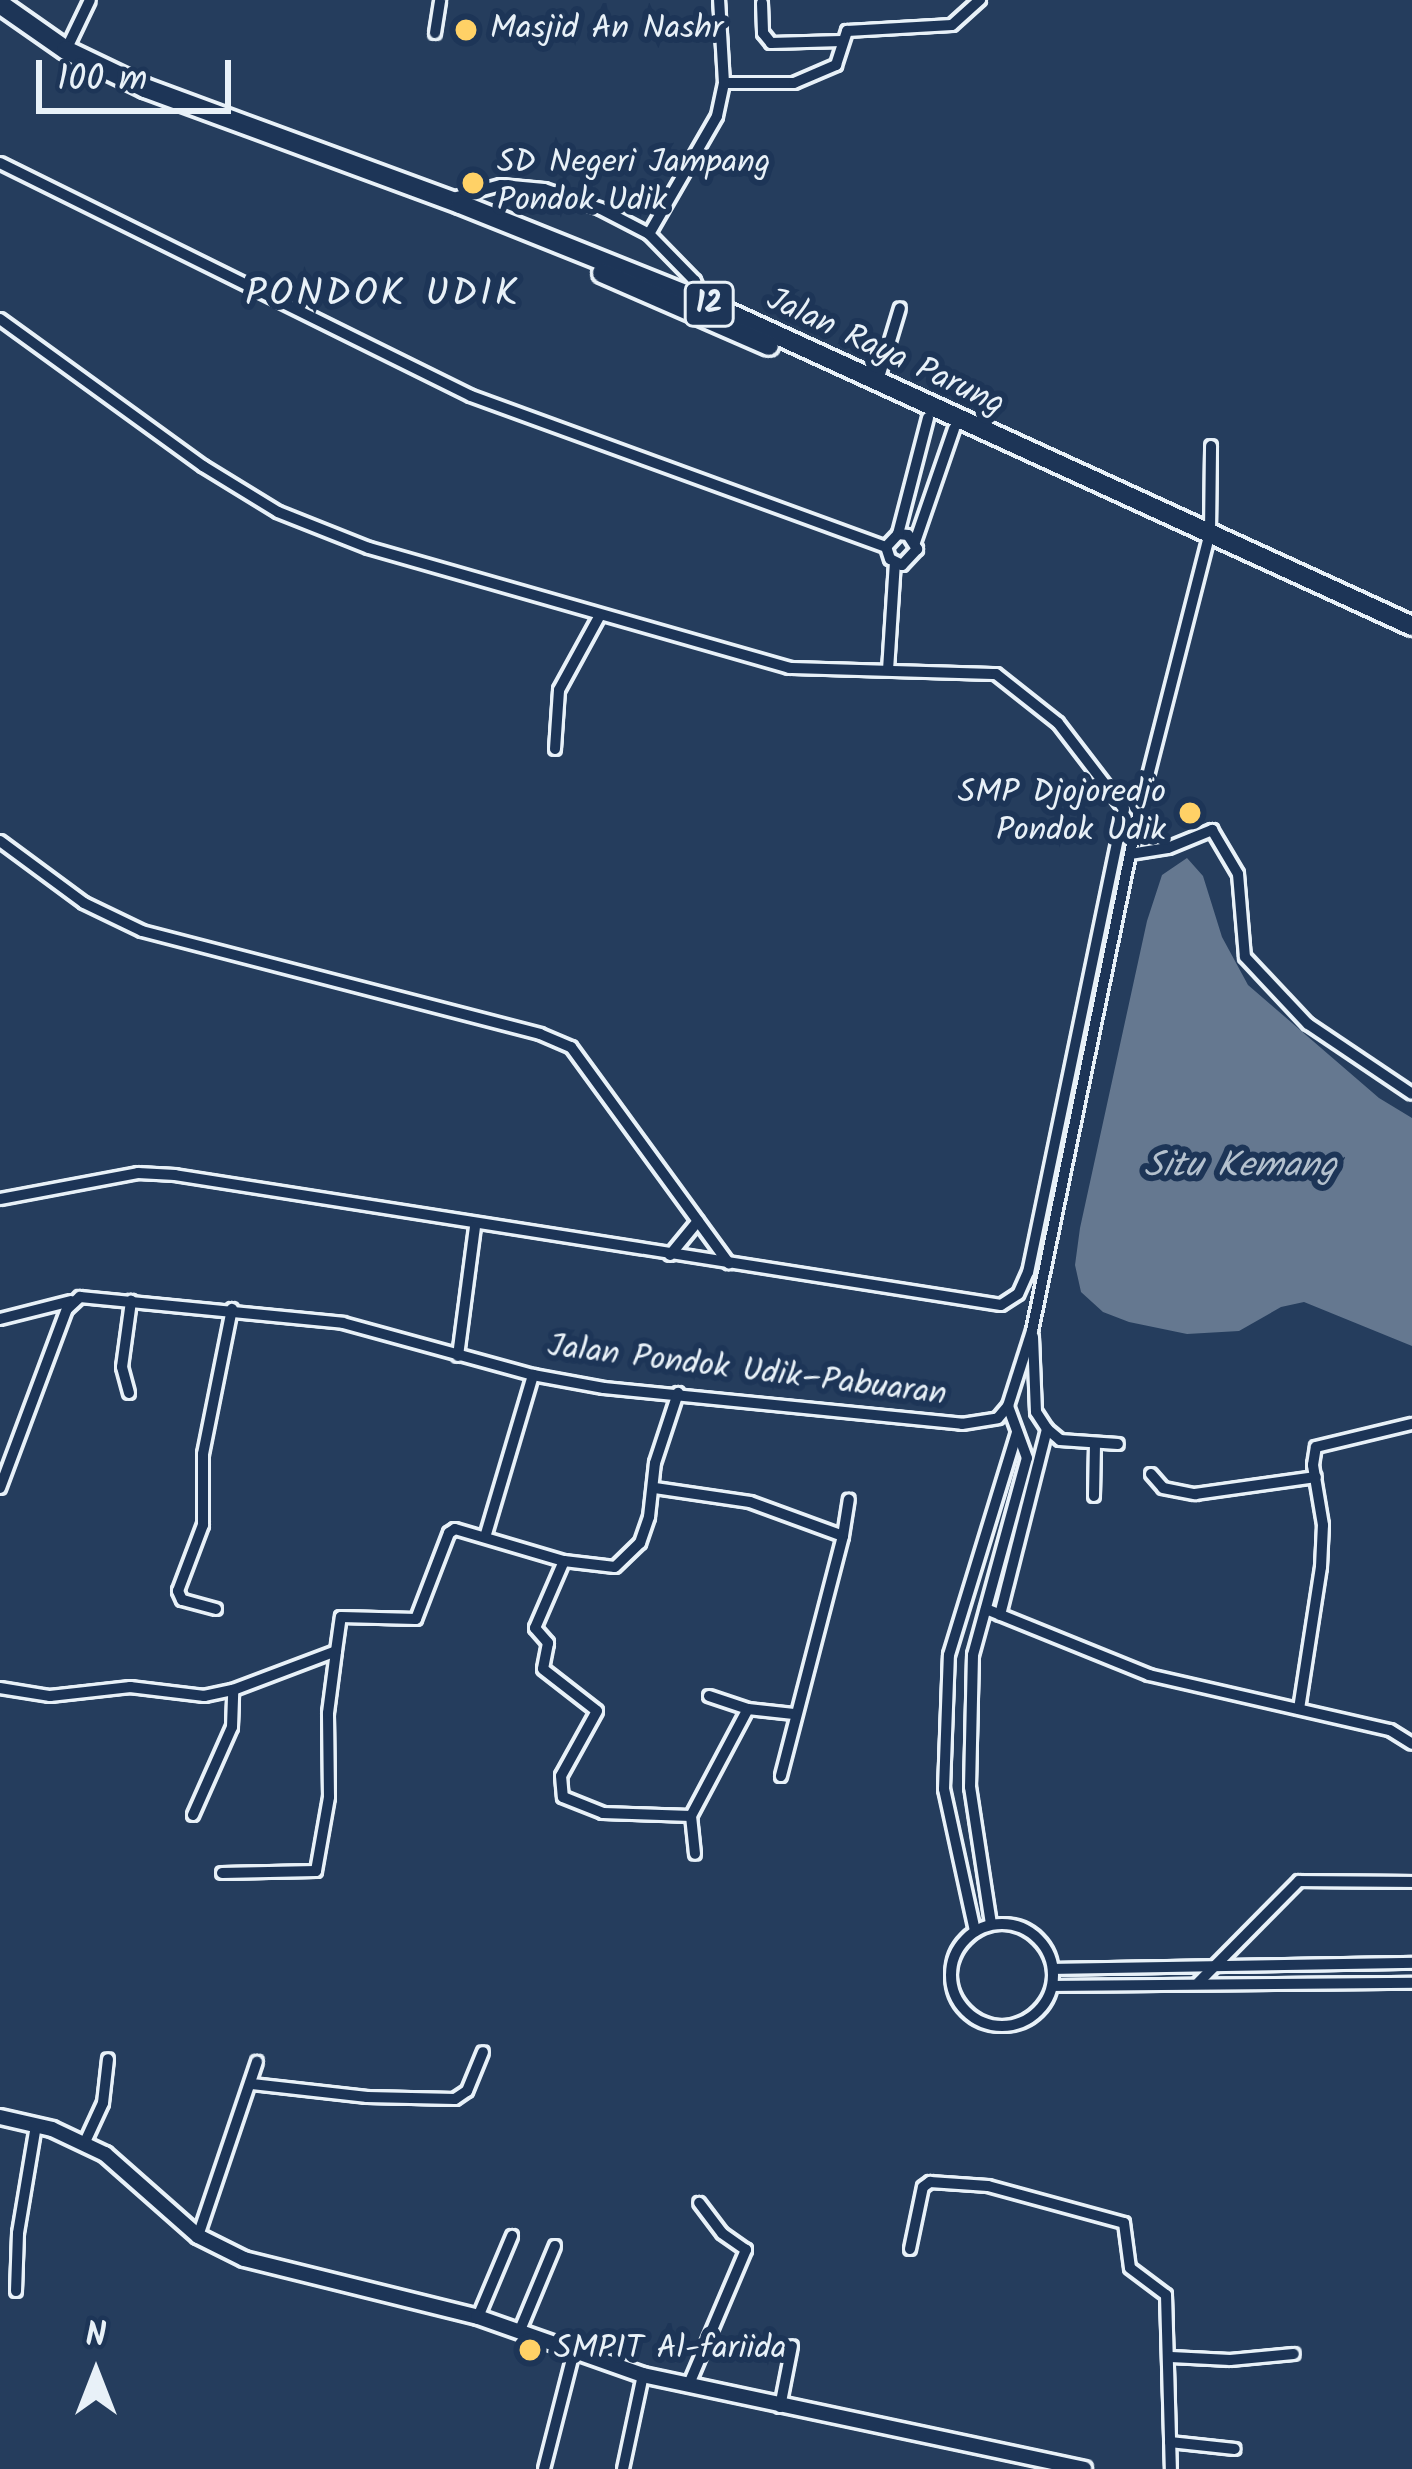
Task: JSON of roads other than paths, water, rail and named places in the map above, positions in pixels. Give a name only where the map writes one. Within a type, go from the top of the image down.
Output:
[{"type":"highway","name":"Jalan Raya Parung","points":[[0,4],[66,50],[145,88],[705,302],[1209,537],[1412,640]]},
{"type":"highway","name":"Jalan Raya Parung","points":[[0,19],[75,68],[137,97],[446,203],[928,418],[1412,626]]},
{"type":"street","points":[[66,50],[90,0]]},
{"type":"street","points":[[435,33],[440,0]]},
{"type":"street","points":[[649,233],[712,126],[724,83],[719,0]]},
{"type":"street","points":[[724,83],[794,82],[836,65],[842,40],[853,28],[952,25],[980,0]]},
{"type":"street","points":[[762,4],[763,33],[771,43],[842,40]]},
{"type":"street","points":[[0,163],[471,396],[886,547],[895,563],[886,637],[888,670]]},
{"type":"street","points":[[446,203],[501,185],[544,189],[649,233],[695,281],[705,302]]},
{"type":"street","points":[[877,384],[900,308]]},
{"type":"street","points":[[0,319],[203,466],[290,518],[369,548],[789,668],[977,670],[1014,684],[1058,723],[1124,808],[1028,1273],[1018,1294],[1001,1305],[475,1226],[175,1175],[138,1173],[0,1199]]},
{"type":"street","points":[[886,547],[898,534],[928,418]]},
{"type":"street","points":[[895,563],[910,562],[954,429]]},
{"type":"street","points":[[991,1924],[970,1787],[973,1655],[1027,1458],[1008,1406],[1032,1331],[1130,854],[1209,537],[1211,446]]},
{"type":"street","points":[[898,534],[915,542]]},
{"type":"street","points":[[555,749],[559,690],[600,615]]},
{"type":"street","points":[[1130,854],[1168,848],[1212,830],[1238,874],[1245,957],[1308,1024],[1412,1094]]},
{"type":"street","points":[[0,842],[84,903],[142,932],[571,1047],[729,1264]]},
{"type":"street","points":[[670,1255],[698,1221]]},
{"type":"street","points":[[458,1356],[475,1226]]},
{"type":"street","name":"Jalan Pondok Udik–Pabuaran","points":[[0,1319],[80,1297],[131,1300],[344,1323],[532,1375],[677,1393],[962,1424],[998,1418],[1008,1406]]},
{"type":"street","points":[[129,1393],[122,1367],[131,1300]]},
{"type":"street","points":[[0,1488],[71,1301]]},
{"type":"street","points":[[216,1609],[182,1600],[178,1591],[203,1525],[202,1454],[232,1309]]},
{"type":"street","points":[[1032,1331],[1036,1412],[1047,1429],[1060,1440],[1118,1444]]},
{"type":"street","points":[[486,1534],[532,1375]]},
{"type":"street","points":[[222,1873],[316,1871],[329,1797],[328,1713],[341,1617],[416,1619],[449,1533],[465,1528],[598,1569],[626,1562],[640,1543],[656,1487],[660,1445],[677,1393]]},
{"type":"street","points":[[1299,1709],[1321,1567],[1323,1525],[1313,1458],[1323,1443],[1366,1438],[1412,1424]]},
{"type":"street","points":[[1000,1615],[1047,1429]]},
{"type":"street","points":[[975,1931],[944,1790],[949,1654],[1018,1431]]},
{"type":"street","points":[[1094,1496],[1095,1444]]},
{"type":"street","points":[[1151,1474],[1163,1487],[1195,1494],[1316,1477]]},
{"type":"street","points":[[656,1487],[750,1502],[844,1536]]},
{"type":"street","points":[[782,1776],[794,1714],[844,1536],[849,1499]]},
{"type":"street","points":[[564,1561],[536,1628],[548,1642],[543,1669],[597,1711],[562,1776],[560,1794],[603,1813],[691,1816]]},
{"type":"street","points":[[986,1609],[1149,1676],[1390,1730],[1412,1744]]},
{"type":"street","points":[[0,1688],[50,1696],[130,1687],[204,1696],[233,1690],[335,1651]]},
{"type":"street","points":[[193,1815],[232,1727],[233,1690]]},
{"type":"street","points":[[709,1696],[748,1709],[794,1714]]},
{"type":"street","points":[[695,1854],[691,1816],[748,1709]]},
{"type":"street","points":[[1199,1982],[1299,1881],[1412,1882]]},
{"type":"street","points":[[991,1924],[1030,1931],[1044,1944],[1054,1969],[1053,1986],[1043,2008],[1023,2023],[999,2027],[976,2020],[958,2004],[950,1981],[955,1952],[975,1931],[991,1924]]},
{"type":"street","points":[[1054,1969],[1412,1963]]},
{"type":"street","points":[[1053,1986],[1412,1983]]},
{"type":"street","points":[[252,2084],[367,2098],[455,2099],[467,2091],[483,2052]]},
{"type":"street","points":[[85,2142],[103,2103],[108,2059]]},
{"type":"street","points":[[198,2236],[257,2062]]},
{"type":"street","points":[[0,2117],[85,2142],[127,2169],[198,2236],[244,2259],[478,2317],[643,2375],[780,2408],[1084,2469]]},
{"type":"street","points":[[16,2291],[18,2233],[36,2126]]},
{"type":"street","points":[[910,2249],[922,2187],[930,2182],[988,2186],[1115,2218],[1126,2228],[1130,2268],[1166,2295],[1172,2469]]},
{"type":"street","points":[[689,2384],[746,2250],[722,2233],[699,2203]]},
{"type":"street","points":[[478,2317],[512,2236]]},
{"type":"street","points":[[520,2330],[555,2246]]},
{"type":"street","points":[[780,2408],[792,2346]]},
{"type":"street","points":[[544,2469],[574,2350]]},
{"type":"street","points":[[1171,2357],[1230,2360],[1294,2354]]},
{"type":"street","points":[[622,2469],[643,2375]]},
{"type":"street","points":[[1170,2442],[1235,2449]]},
{"type":"water","name":"Situ Kemang","points":[[1187,858],[1203,876],[1222,937],[1248,985],[1379,1098],[1412,1118],[1412,1346],[1304,1302],[1281,1307],[1239,1331],[1187,1334],[1103,1312],[1081,1292],[1075,1265],[1080,1228],[1147,921],[1162,875]]},
{"type":"place","name":"Masjid An Nashr","points":[[466,30]]},
{"type":"place","name":"SD Negeri Jampang Pondok Udik","points":[[473,183]]},
{"type":"place","name":"SMP Djojoredjo Pondok Udik","points":[[1190,813]]},
{"type":"place","name":"SMPIT Al-fariida","points":[[530,2350]]},
{"type":"district","name":"PONDOK UDIK","points":[[383,295]]}]
